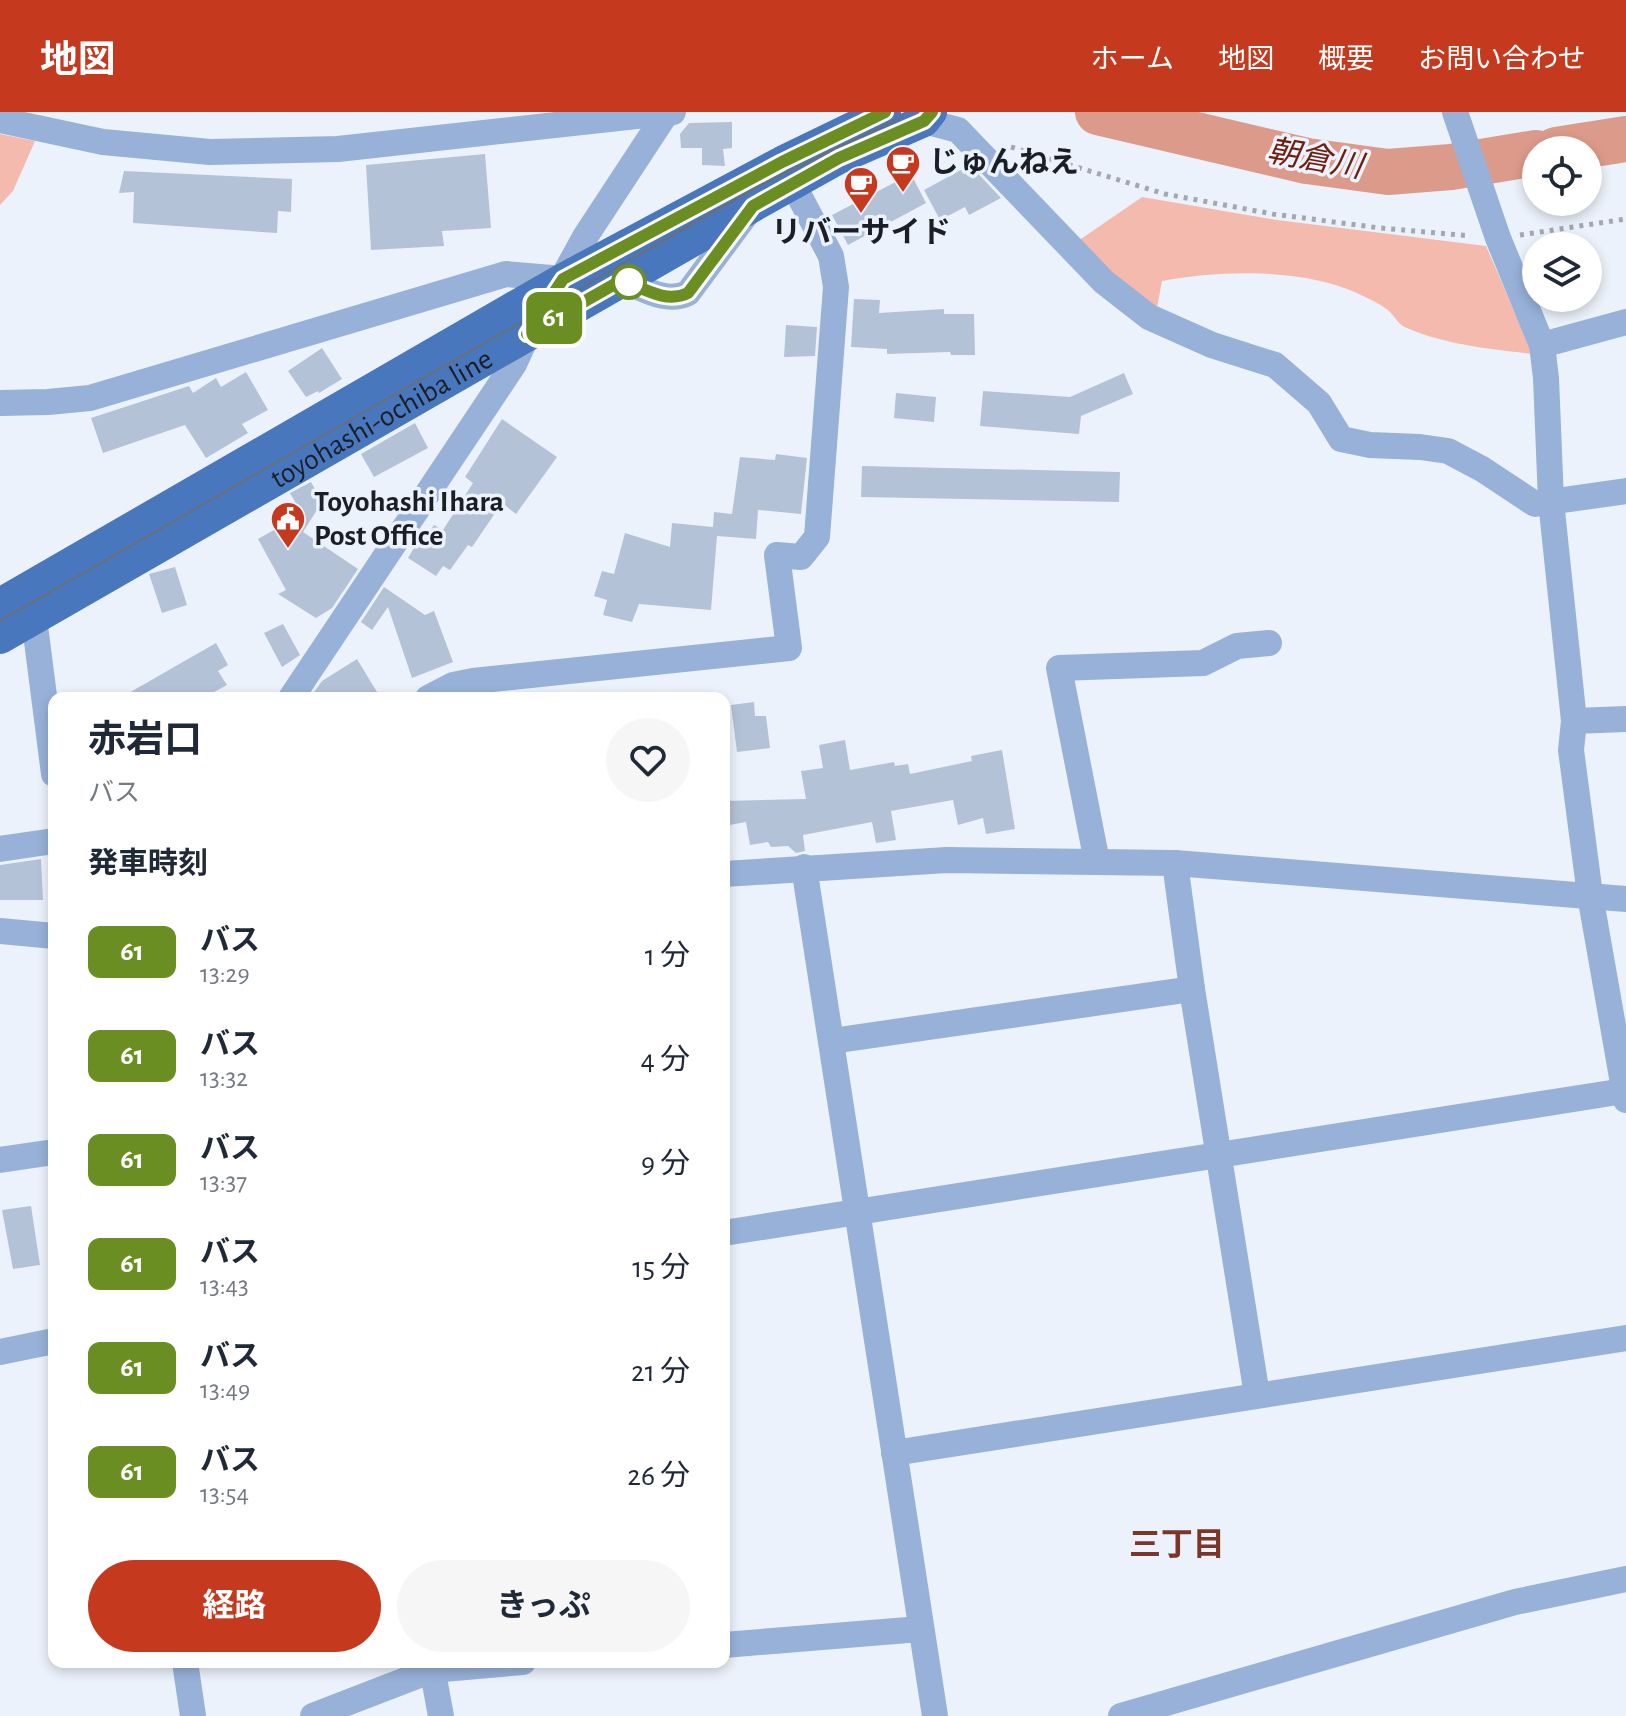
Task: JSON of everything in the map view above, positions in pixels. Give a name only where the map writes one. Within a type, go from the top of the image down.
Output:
[{"type":"main road","name":"toyohashi-ochiba line","points":[[0,604],[563,279],[787,173],[880,112]]},
{"type":"main road","name":"toyohashi-ochiba line","points":[[0,638],[753,206],[787,173],[839,158],[928,116]]},
{"type":"street","points":[[295,692],[514,364],[527,334],[563,279],[585,237],[667,112]]},
{"type":"street","points":[[0,120],[103,142],[210,152],[338,149],[673,112]]},
{"type":"street","points":[[730,1232],[1218,1155],[1625,1096],[1590,895],[1571,750],[1574,721],[1551,501],[1542,345],[1496,232],[1455,112]]},
{"type":"street","points":[[928,116],[958,130],[1104,282],[1149,317],[1212,345],[1275,365],[1319,403],[1341,439],[1370,445],[1448,451],[1535,504],[1626,491]]},
{"type":"street","points":[[440,692],[453,685],[473,681],[789,648],[777,555],[801,557],[817,537],[836,287],[831,256],[787,173]]},
{"type":"street","points":[[622,280],[667,298],[679,298],[688,293],[753,206]]},
{"type":"street","points":[[0,403],[90,398],[506,274],[563,279]]},
{"type":"street","points":[[1542,345],[1626,322]]},
{"type":"street","points":[[34,618],[48,727]]},
{"type":"street","points":[[1097,862],[1059,668],[1203,663],[1237,646],[1269,643]]},
{"type":"street","points":[[1574,721],[1626,719]]},
{"type":"street","points":[[0,849],[48,842]]},
{"type":"street","points":[[730,873],[947,860],[1175,863],[1626,899]]},
{"type":"street","points":[[1175,863],[1257,1395]]},
{"type":"street","points":[[804,867],[935,1716]]},
{"type":"street","points":[[0,931],[48,935]]},
{"type":"street","points":[[832,1041],[1192,989]]},
{"type":"street","points":[[0,1160],[48,1153]]},
{"type":"street","points":[[894,1453],[1626,1338]]},
{"type":"street","points":[[0,1352],[48,1342]]},
{"type":"street","points":[[1121,1716],[1515,1602],[1626,1579]]},
{"type":"street","points":[[730,1645],[920,1629]]},
{"type":"street","points":[[186,1668],[193,1716]]},
{"type":"street","points":[[313,1716],[426,1668]]},
{"type":"street","points":[[431,1668],[441,1716]]},
{"type":"path","points":[[1002,144],[1165,194],[1273,214],[1365,226],[1496,232],[1626,219]]},
{"type":"shaded area","points":[[0,134],[35,141],[13,191],[0,205]]},
{"type":"shaded area","points":[[1142,197],[1277,220],[1486,246],[1533,354],[1437,339],[1404,327],[1386,308],[1357,293],[1287,275],[1235,273],[1162,281],[1156,313],[1078,241]]},
{"type":"building","points":[[732,122],[732,148],[723,149],[725,166],[702,165],[702,148],[681,148],[680,134],[689,123]]},
{"type":"building","points":[[485,154],[491,228],[442,231],[444,246],[371,250],[366,165]]},
{"type":"building","points":[[970,165],[1001,198],[969,215],[965,207],[940,220],[924,190]]},
{"type":"building","points":[[124,171],[292,179],[291,212],[278,211],[277,233],[133,223],[134,192],[119,193]]},
{"type":"building","points":[[911,174],[926,203],[848,245],[832,215]]},
{"type":"building","points":[[854,299],[880,300],[879,313],[944,309],[944,314],[974,314],[975,355],[951,355],[950,352],[887,354],[887,349],[851,347]]},
{"type":"building","points":[[786,325],[817,327],[815,356],[784,357]]},
{"type":"building","points":[[322,348],[342,379],[306,397],[288,371]]},
{"type":"building","points":[[246,372],[268,410],[242,424],[248,433],[206,458],[185,425],[103,453],[91,418],[189,386],[193,393],[216,378],[221,387]]},
{"type":"building","points":[[1124,373],[1133,394],[1081,416],[1079,434],[980,426],[983,391],[1070,397]]},
{"type":"building","points":[[896,393],[936,397],[934,422],[894,418]]},
{"type":"building","points":[[502,419],[557,457],[516,514],[502,503],[472,547],[468,545],[450,570],[443,566],[436,576],[408,558],[418,541],[422,543],[434,525],[443,530],[473,483],[465,477]]},
{"type":"building","points":[[415,423],[428,448],[374,477],[361,454]]},
{"type":"building","points":[[776,454],[807,458],[801,514],[758,510],[756,539],[717,536],[711,610],[639,604],[632,622],[603,615],[607,600],[594,596],[602,571],[614,574],[625,533],[670,547],[672,523],[713,527],[714,512],[732,514],[740,457],[775,460]]},
{"type":"building","points":[[862,466],[1120,472],[1119,502],[861,497]]},
{"type":"building","points":[[311,482],[322,502],[303,532],[358,569],[332,608],[316,618],[278,594],[286,590],[258,539],[302,514],[290,493]]},
{"type":"building","points":[[175,567],[187,605],[162,613],[149,574]]},
{"type":"building","points":[[384,587],[425,615],[434,611],[453,662],[412,678],[388,607],[372,630],[361,622]]},
{"type":"building","points":[[283,624],[300,655],[282,667],[264,633]]},
{"type":"building","points":[[216,643],[228,665],[218,671],[227,685],[214,692],[130,692]]},
{"type":"building","points":[[357,659],[377,692],[314,692],[322,681]]},
{"type":"building","points":[[754,702],[755,716],[766,716],[770,748],[737,752],[731,705]]},
{"type":"building","points":[[845,740],[850,770],[894,762],[895,766],[908,764],[910,774],[972,761],[971,756],[1002,750],[1015,829],[986,834],[983,818],[958,825],[953,800],[891,811],[896,840],[876,843],[872,822],[803,835],[805,851],[796,853],[788,846],[771,847],[768,842],[750,845],[746,822],[730,825],[730,801],[806,799],[801,771],[823,768],[819,745]]},
{"type":"building","points":[[41,859],[43,900],[0,900],[0,865]]},
{"type":"building","points":[[31,1206],[40,1265],[13,1269],[2,1210]]},
{"type":"waterway","name":"朝倉川","points":[[1098,112],[1307,161],[1388,172],[1451,167],[1522,155]]},
{"type":"waterway","name":"朝倉川","points":[[1602,143],[1626,139]]},
{"type":"tram line","points":[[0,621],[766,182],[903,117]]},
{"type":"bus line","name":"61","points":[[885,112],[782,162],[563,279],[527,334],[622,280],[667,298],[679,298],[688,293],[753,206],[839,158],[924,121],[932,112]]},
{"type":"place","name":"じゅんねえ","points":[[903,194]]},
{"type":"place","name":"リバーサイド","points":[[861,215]]},
{"type":"place","name":"Toyohashi Ihara Post Office","points":[[288,550]]},
{"type":"district","name":"三丁目","points":[[1177,1545]]}]
